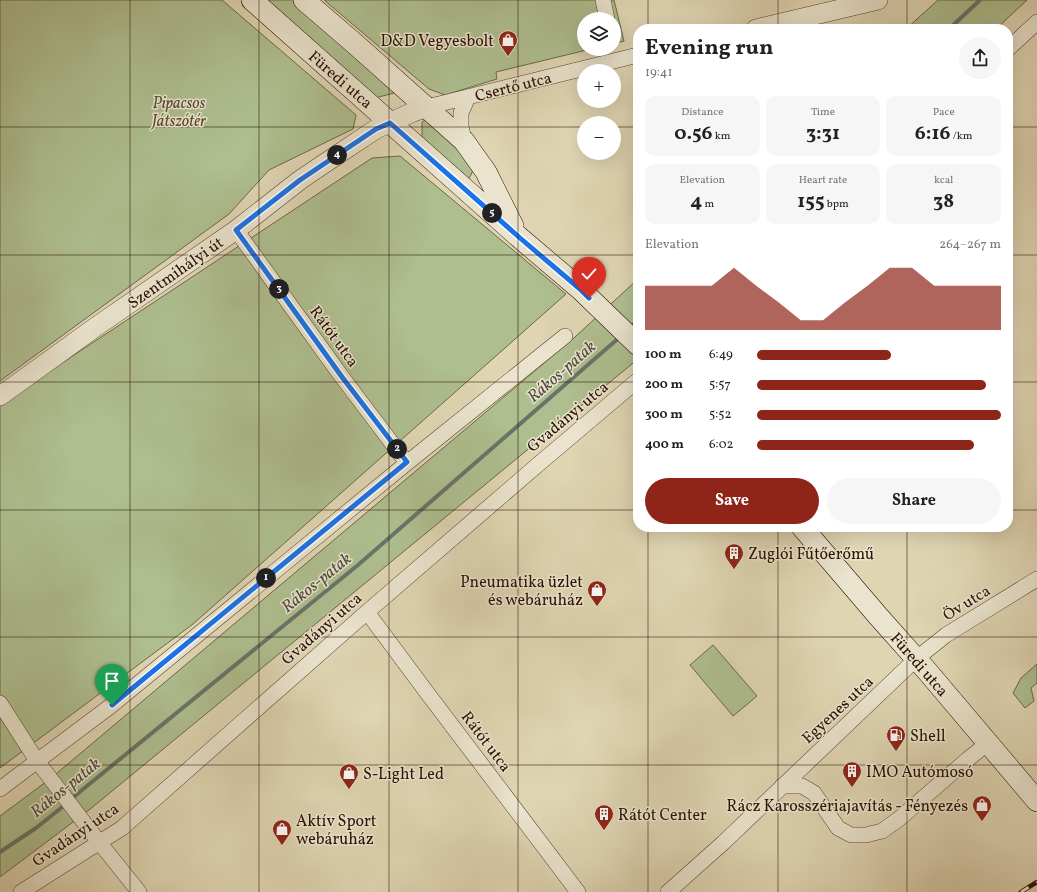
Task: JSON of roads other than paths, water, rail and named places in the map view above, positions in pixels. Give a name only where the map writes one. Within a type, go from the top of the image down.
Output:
[{"type":"main road","name":"Füredi utca","points":[[252,0],[520,238],[580,289],[633,341]]},
{"type":"main road","name":"Füredi utca","points":[[304,0],[354,42],[464,141],[486,172],[520,238]]},
{"type":"main road","name":"Füredi utca","points":[[806,532],[1037,801]]},
{"type":"street","points":[[603,0],[606,12]]},
{"type":"street","points":[[777,24],[878,0]]},
{"type":"street","points":[[1013,44],[1037,22]]},
{"type":"street","name":"Csertő utca","points":[[621,54],[633,55]]},
{"type":"street","name":"Csertő utca","points":[[390,123],[412,112],[427,107],[468,97],[608,56]]},
{"type":"street","name":"Füredi utca","points":[[464,141],[461,126],[461,113],[468,97]]},
{"type":"street","name":"Szentmihályi út","points":[[0,396],[97,326],[236,230],[300,180],[376,129],[390,123]]},
{"type":"street","name":"Rátót utca","points":[[236,230],[342,377],[407,462]]},
{"type":"street","points":[[0,789],[112,705],[407,462],[564,336]]},
{"type":"street","name":"Gvadányi utca","points":[[21,892],[122,828],[367,612],[633,384]]},
{"type":"street","name":"Öv utca","points":[[916,659],[946,635],[1037,579]]},
{"type":"street","name":"Rátót utca","points":[[367,612],[578,892]]},
{"type":"street","name":"Egyenes utca","points":[[668,892],[723,843],[916,659]]},
{"type":"street","points":[[0,703],[59,790],[139,892]]},
{"type":"street","points":[[782,786],[802,786],[814,793],[838,828],[851,835],[867,835],[882,831],[899,819],[988,743]]},
{"type":"waterway","name":"Rákos-patak","points":[[954,24],[980,0]]},
{"type":"waterway","name":"Rákos-patak","points":[[629,329],[633,325]]},
{"type":"waterway","name":"Rákos-patak","points":[[71,799],[358,565],[621,336]]},
{"type":"waterway","name":"Rákos-patak","points":[[0,852],[36,828],[66,804]]},
{"type":"railway","points":[[1021,892],[1037,882]]},
{"type":"place","name":"D&D Vegyesbolt","points":[[508,57]]},
{"type":"place","name":"Zuglói Fűtőerőmű","points":[[734,570]]},
{"type":"place","name":"Pneumatika üzlet és webáruház","points":[[597,607]]},
{"type":"place","name":"Shell","points":[[896,752]]},
{"type":"place","name":"IMO Autómosó","points":[[852,788]]},
{"type":"place","name":"S-Light Led","points":[[349,790]]},
{"type":"place","name":"Rácz Karosszériajavítás - Fényezés","points":[[982,822]]},
{"type":"place","name":"Rátót Center","points":[[604,831]]},
{"type":"place","name":"Aktív Sport webáruház","points":[[282,846]]},
{"type":"park label","name":"Pipacsos Játszótér","points":[[179,111]]}]
